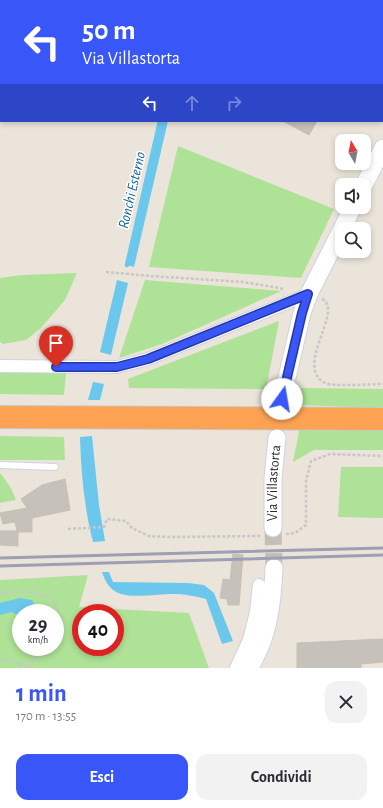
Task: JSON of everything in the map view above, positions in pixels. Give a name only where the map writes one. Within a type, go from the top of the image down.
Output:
[{"type":"highway","points":[[0,417],[383,419]]},
{"type":"street","points":[[368,178],[383,148]]},
{"type":"street","points":[[282,399],[302,313],[308,294],[349,214]]},
{"type":"street","points":[[0,366],[117,367],[148,359],[308,294]]},
{"type":"street","name":"Via Villastorta","points":[[273,533],[273,479],[277,438]]},
{"type":"street","points":[[250,668],[263,640],[267,624],[273,592],[274,568]]},
{"type":"street","points":[[236,668],[249,640],[256,612],[259,585]]},
{"type":"lane","points":[[0,465],[55,468]]},
{"type":"path","points":[[106,272],[243,282],[308,294],[325,300],[329,308],[328,316],[315,355],[314,368],[318,378],[325,383],[333,384],[383,384]]},
{"type":"path","points":[[68,529],[104,527],[107,519],[126,522],[132,528],[149,536],[168,537],[295,533],[306,525],[306,481],[311,461],[330,454],[383,456]]},
{"type":"path","points":[[0,593],[29,591],[50,597],[56,604]]},
{"type":"path","points":[[0,661],[8,660],[28,668],[36,656]]},
{"type":"green space","points":[[178,146],[334,209],[301,278],[149,267]]},
{"type":"green space","points":[[77,273],[65,300],[41,328],[26,340],[3,344],[0,342],[0,278],[22,275]]},
{"type":"green space","points":[[145,280],[281,291],[162,344],[119,358]]},
{"type":"green space","points":[[279,321],[266,389],[129,388],[128,379]]},
{"type":"green space","points":[[0,372],[66,373],[64,395],[0,394]]},
{"type":"green space","points":[[301,388],[383,389],[383,408],[297,405]]},
{"type":"green space","points":[[300,427],[383,428],[383,450],[314,450],[293,462]]},
{"type":"green space","points":[[0,436],[64,437],[65,460],[0,460]]},
{"type":"green space","points":[[341,467],[383,467],[383,518],[338,517]]},
{"type":"green space","points":[[0,474],[11,488],[16,500],[0,503]]},
{"type":"green space","points":[[88,575],[80,604],[72,604],[72,656],[124,656],[124,609],[189,613],[209,668],[0,668],[0,580]]},
{"type":"water","points":[[160,122],[168,122],[134,267],[127,265]]},
{"type":"water","points":[[117,280],[128,283],[111,355],[100,352]]},
{"type":"water","points":[[93,382],[104,384],[100,400],[88,400]]},
{"type":"water","points":[[92,436],[99,505],[105,541],[93,542],[87,516],[81,463],[80,437]]},
{"type":"water","points":[[102,572],[109,572],[113,582],[188,583],[204,585],[214,593],[233,641],[222,644],[206,599],[190,595],[177,594],[139,596],[117,593],[106,582]]},
{"type":"water","points":[[20,598],[32,600],[34,604],[12,604],[12,612],[0,615],[0,603]]},
{"type":"building","points":[[285,122],[316,122],[309,135]]},
{"type":"building","points":[[65,479],[70,510],[32,518],[32,532],[18,532],[18,546],[0,545],[0,531],[17,531],[15,522],[3,524],[0,513],[27,508],[21,499],[42,485]]},
{"type":"building","points":[[233,554],[243,555],[239,605],[228,605],[227,599],[220,598],[223,579],[230,580]]},
{"type":"building","points":[[383,639],[383,662],[361,664],[361,668],[297,668],[297,643]]},
{"type":"waterway","name":"Ronchi Esterno","points":[[127,265],[160,122]]},
{"type":"tunnel","points":[[273,528],[274,568]]},
{"type":"railway","points":[[0,558],[383,548]]},
{"type":"railway","points":[[0,566],[383,555]]},
{"type":"route","points":[[56,367],[117,367],[148,359],[308,294],[302,313],[282,399]]}]
